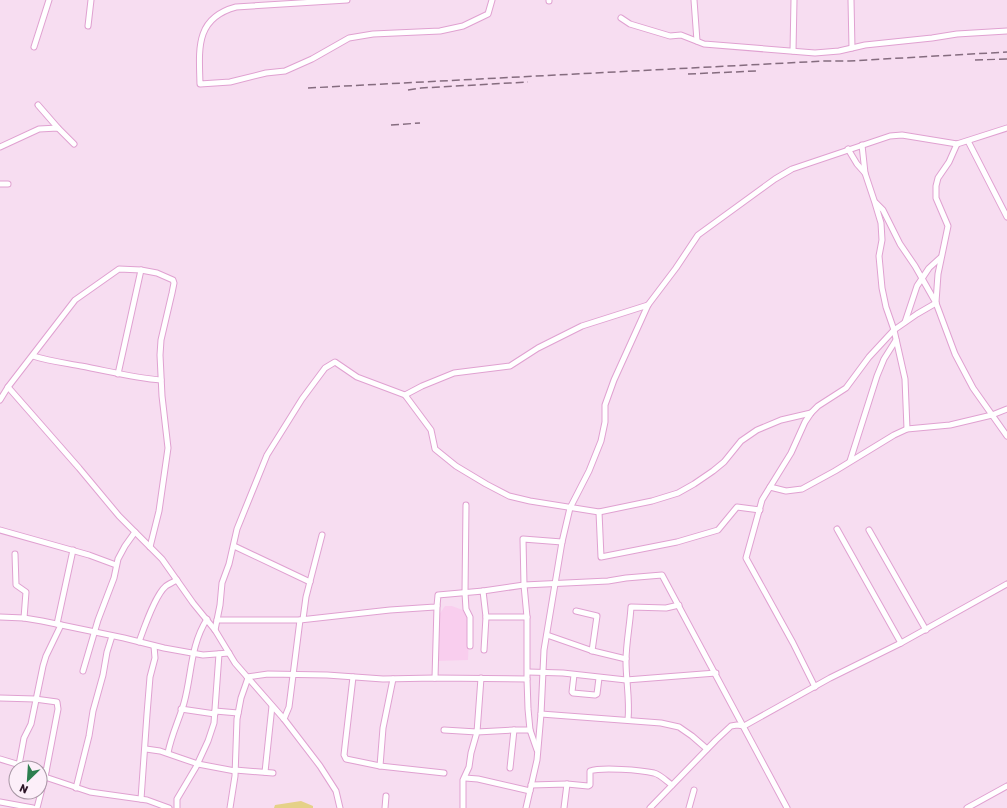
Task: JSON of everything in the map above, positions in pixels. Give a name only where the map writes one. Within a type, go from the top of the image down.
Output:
[{"type":"street","points":[[34,47],[50,0]]},
{"type":"street","points":[[88,26],[91,0]]},
{"type":"street","points":[[347,0],[236,7],[222,12],[210,23],[201,38],[199,49],[200,84],[230,82],[266,73],[285,71],[312,59],[349,38],[373,34],[440,30],[463,26],[488,14],[492,0]]},
{"type":"street","points":[[694,0],[697,41]]},
{"type":"street","points":[[793,51],[794,0]]},
{"type":"street","points":[[851,0],[852,48]]},
{"type":"street","points":[[621,18],[630,24],[670,36],[681,35],[704,44],[815,53],[839,51],[957,34],[1007,31]]},
{"type":"street","points":[[38,105],[74,144]]},
{"type":"street","points":[[0,147],[39,129],[58,128]]},
{"type":"street","points":[[526,808],[538,754],[547,635],[562,542],[570,508],[589,472],[601,441],[606,422],[605,405],[619,368],[648,305],[698,236],[775,179],[792,169],[890,136],[902,135],[957,144],[1007,128]]},
{"type":"street","points":[[968,141],[1007,217]]},
{"type":"street","points":[[936,303],[938,274],[948,226],[936,198],[936,186],[938,178],[949,162],[957,144]]},
{"type":"street","points":[[862,145],[865,173],[875,202],[882,234],[879,256],[882,288],[886,307],[894,330],[905,379],[907,429]]},
{"type":"street","points":[[848,150],[865,173]]},
{"type":"street","points":[[0,184],[8,184]]},
{"type":"street","points":[[875,202],[882,210],[900,244],[915,266],[936,303],[955,354],[974,388],[1007,436]]},
{"type":"street","points":[[905,322],[917,286],[929,268],[941,257]]},
{"type":"street","points":[[0,400],[8,387],[75,300],[119,269],[141,270],[157,273],[173,280],[174,283],[161,340],[160,355],[168,448],[159,511],[150,547]]},
{"type":"street","points":[[118,374],[141,270]]},
{"type":"street","points":[[815,687],[793,643],[746,558],[762,500],[791,453],[805,422],[811,413],[818,406],[846,388],[869,357],[894,330],[936,303]]},
{"type":"street","points":[[405,395],[422,386],[454,373],[510,366],[525,355],[582,326],[648,305]]},
{"type":"street","points":[[850,461],[877,376],[884,359],[896,340]]},
{"type":"street","points":[[33,356],[60,363],[138,378],[161,380]]},
{"type":"street","points":[[215,630],[220,605],[222,583],[238,529],[267,455],[302,399],[325,368],[335,362],[357,377],[405,395],[430,430],[435,449],[456,466],[486,484],[509,496],[530,502],[599,512],[652,501],[678,493],[713,471],[724,462],[741,441],[757,430],[781,420],[811,413]]},
{"type":"street","points":[[8,387],[119,516],[162,559],[215,630],[235,663],[284,719],[320,766],[336,791],[340,808]]},
{"type":"street","points":[[770,487],[786,490],[802,489],[894,435],[907,429],[950,424],[992,415],[1007,409]]},
{"type":"street","points":[[466,505],[465,593],[466,609],[470,617],[470,646]]},
{"type":"street","points":[[599,512],[601,557],[677,542],[718,530],[736,507],[760,510]]},
{"type":"street","points":[[0,530],[73,550],[116,565]]},
{"type":"street","points":[[837,530],[901,644]]},
{"type":"street","points":[[869,530],[926,630]]},
{"type":"street","points":[[83,671],[114,578],[116,565],[125,546],[135,532]]},
{"type":"street","points":[[284,719],[289,707],[301,620],[322,535]]},
{"type":"street","points":[[538,754],[530,730],[523,539],[562,542]]},
{"type":"street","points":[[234,546],[310,582]]},
{"type":"street","points":[[20,760],[24,738],[31,724],[35,700],[46,656],[59,624],[73,550]]},
{"type":"street","points":[[15,554],[16,585],[26,592],[24,618]]},
{"type":"street","points":[[435,678],[438,595],[483,591],[524,585],[608,581],[662,575],[696,639],[716,672],[727,696],[787,808]]},
{"type":"street","points":[[139,642],[159,596],[165,587],[177,580]]},
{"type":"street","points":[[650,808],[731,726],[744,726],[815,687],[901,644],[1007,584]]},
{"type":"street","points":[[483,591],[486,617],[484,650]]},
{"type":"street","points":[[628,720],[629,704],[626,680],[626,659],[631,607],[666,608],[679,605]]},
{"type":"street","points":[[217,620],[301,620],[438,606]]},
{"type":"street","points":[[576,611],[597,616],[592,651]]},
{"type":"street","points":[[486,617],[527,616]]},
{"type":"street","points":[[0,617],[24,618],[59,624],[154,646],[203,655],[229,653]]},
{"type":"street","points":[[168,753],[170,740],[184,702],[192,653],[201,628],[207,619]]},
{"type":"street","points":[[547,635],[592,651],[626,659]]},
{"type":"street","points":[[76,788],[93,711],[112,636]]},
{"type":"street","points":[[142,799],[150,677],[154,658],[154,646]]},
{"type":"street","points":[[177,808],[177,799],[198,764],[208,742],[214,723],[219,654]]},
{"type":"street","points":[[528,672],[543,672],[626,680],[716,672]]},
{"type":"street","points":[[248,677],[268,674],[392,679],[527,679]]},
{"type":"street","points":[[574,675],[573,693],[597,694],[599,678]]},
{"type":"street","points":[[230,808],[235,771],[238,713],[248,677]]},
{"type":"street","points":[[353,677],[344,755],[346,759],[380,766],[444,772]]},
{"type":"street","points":[[462,808],[462,784],[469,767],[477,732],[481,678]]},
{"type":"street","points":[[380,766],[383,728],[392,679]]},
{"type":"street","points":[[0,698],[57,702],[58,708],[48,760]]},
{"type":"street","points":[[265,772],[272,706]]},
{"type":"street","points":[[182,709],[238,713]]},
{"type":"street","points":[[541,714],[662,723],[679,727],[707,749]]},
{"type":"street","points":[[444,730],[477,732],[530,730]]},
{"type":"street","points":[[510,768],[514,730]]},
{"type":"street","points":[[146,749],[168,753],[198,764],[235,771],[273,773]]},
{"type":"street","points":[[465,778],[531,788],[567,784],[588,786],[590,785],[590,771],[607,768],[654,773],[672,785]]},
{"type":"street","points":[[48,779],[90,792],[147,800],[158,806],[169,808]]},
{"type":"street","points":[[564,808],[567,784]]},
{"type":"street","points":[[966,808],[1007,786]]},
{"type":"street","points":[[690,808],[694,790]]},
{"type":"street","points":[[384,808],[386,796]]},
{"type":"street","points":[[0,802],[33,808]]},
{"type":"shaded area","points":[[445,606],[452,606],[468,612],[468,660],[437,661],[439,615]]},
{"type":"shaded area","points":[[301,801],[313,806],[313,808],[274,808],[275,805]]},
{"type":"railway","points":[[308,88],[1007,52]]},
{"type":"railway","points":[[975,60],[1007,59]]},
{"type":"railway","points":[[688,74],[756,71]]},
{"type":"railway","points":[[408,90],[528,82]]},
{"type":"railway","points":[[391,125],[420,123]]}]
